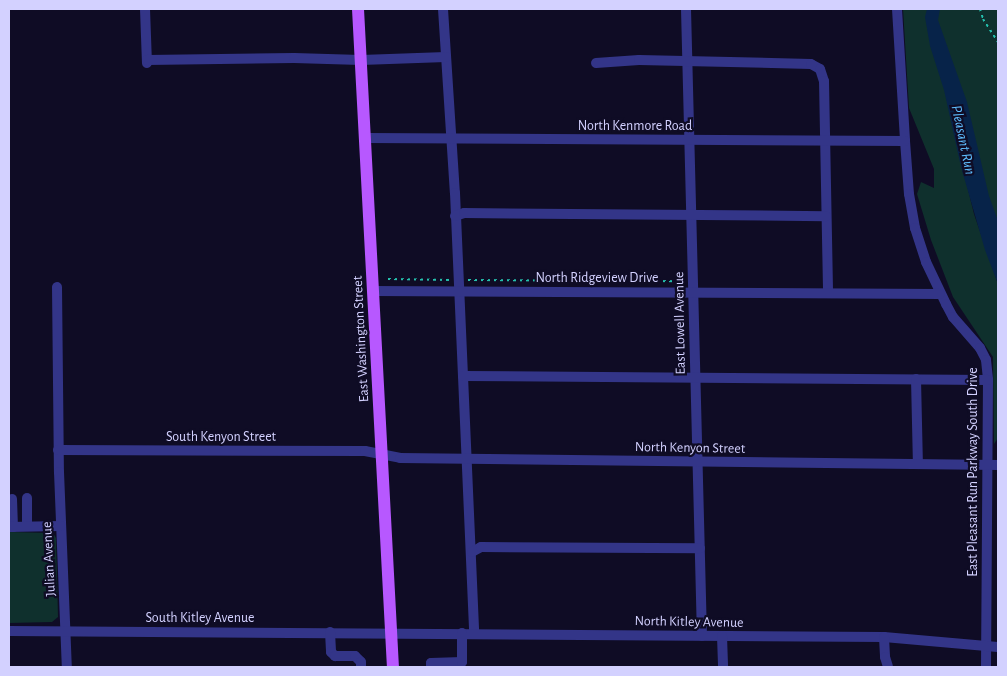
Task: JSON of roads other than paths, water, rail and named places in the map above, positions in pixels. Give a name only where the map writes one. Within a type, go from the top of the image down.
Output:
[{"type":"main road","name":"East Washington Street","points":[[358,9],[393,667]]},
{"type":"street","points":[[145,9],[147,61],[294,58],[361,60],[446,57]]},
{"type":"street","points":[[443,9],[472,552],[474,633]]},
{"type":"street","name":"East Lowell Avenue","points":[[686,9],[702,636]]},
{"type":"street","name":"East Pleasant Run Parkway South Drive","points":[[897,9],[909,194],[915,228],[926,262],[940,294],[953,317],[980,348],[986,360],[988,380],[986,667]]},
{"type":"street","points":[[596,63],[639,60],[811,64],[820,69],[824,81],[828,293]]},
{"type":"street","name":"North Kenmore Road","points":[[366,138],[905,142]]},
{"type":"street","points":[[455,216],[464,213],[826,216]]},
{"type":"street","name":"Julian Avenue","points":[[57,287],[58,450],[67,667]]},
{"type":"street","name":"North Ridgeview Drive","points":[[374,291],[940,294]]},
{"type":"street","points":[[463,376],[988,380]]},
{"type":"street","points":[[916,379],[918,464]]},
{"type":"street","name":"South Kenyon Street","points":[[58,450],[365,451],[383,455]]},
{"type":"street","name":"North Kenyon Street","points":[[383,455],[400,458],[998,465]]},
{"type":"street","points":[[27,498],[27,526]]},
{"type":"street","points":[[12,499],[11,527],[61,526]]},
{"type":"street","points":[[472,552],[481,547],[700,548]]},
{"type":"street","name":"South Kitley Avenue","points":[[9,631],[391,632]]},
{"type":"street","points":[[330,632],[331,652],[335,656],[355,656],[361,662],[361,667]]},
{"type":"street","name":"North Kitley Avenue","points":[[391,632],[884,637],[987,646]]},
{"type":"street","points":[[431,667],[431,663],[462,662],[462,633]]},
{"type":"street","points":[[722,636],[723,667]]},
{"type":"street","points":[[884,637],[885,657],[888,667]]},
{"type":"street","points":[[987,646],[998,647]]},
{"type":"water","name":"Pleasant Run","points":[[927,9],[940,9],[938,20],[967,102],[989,196],[998,221],[998,284],[985,250],[961,167],[944,90],[930,46],[925,17]]}]
